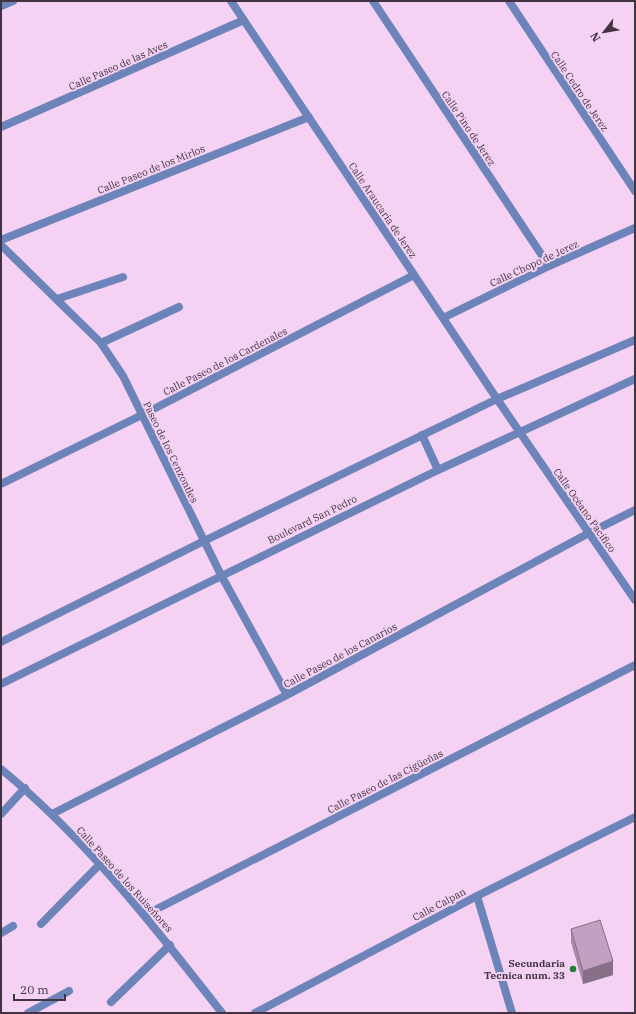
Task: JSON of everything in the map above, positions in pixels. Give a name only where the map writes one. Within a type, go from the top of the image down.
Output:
[{"type":"street","points":[[1,6],[12,1]]},
{"type":"street","name":"Calle Araucaria de Jerez","points":[[231,1],[519,431]]},
{"type":"street","name":"Calle Pino de Jerez","points":[[373,1],[549,266]]},
{"type":"street","name":"Calle Cedro de Jerez","points":[[509,1],[635,192]]},
{"type":"street","name":"Calle Paseo de las Aves","points":[[1,127],[244,20]]},
{"type":"street","name":"Calle Paseo de los Mirlos","points":[[1,240],[309,117]]},
{"type":"street","name":"Calle Chopo de Jerez","points":[[443,318],[549,266],[635,228]]},
{"type":"street","name":"Paseo de los Cenzontles","points":[[1,245],[101,343],[123,376],[221,575],[287,695]]},
{"type":"street","name":"Calle Paseo de los Cardenales","points":[[1,484],[142,416],[414,275]]},
{"type":"street","points":[[57,299],[123,277]]},
{"type":"street","points":[[101,343],[179,307]]},
{"type":"street","points":[[1,642],[204,541],[497,399],[635,340]]},
{"type":"street","name":"Boulevard San Pedro","points":[[1,684],[221,575],[519,431],[635,379]]},
{"type":"street","name":"Calle Océano Pacífico","points":[[519,431],[635,600]]},
{"type":"street","points":[[422,435],[438,470]]},
{"type":"street","name":"Calle Paseo de los Canarios","points":[[52,814],[287,695],[589,533],[635,510]]},
{"type":"street","name":"Calle Paseo de las Cigüeñas","points":[[145,915],[635,665]]},
{"type":"street","name":"Calle Paseo de los Ruiseñores","points":[[1,769],[25,788],[100,864],[170,945],[222,1013]]},
{"type":"street","points":[[1,814],[25,788]]},
{"type":"street","name":"Calle Calpan","points":[[255,1013],[477,896],[635,817]]},
{"type":"street","points":[[41,924],[100,864]]},
{"type":"street","points":[[477,896],[512,1013]]},
{"type":"street","points":[[1,933],[13,926]]},
{"type":"street","points":[[111,1002],[170,945]]},
{"type":"street","points":[[28,1013],[69,991]]},
{"type":"building","points":[[600,920],[613,961],[583,971],[571,929]]},
{"type":"place","name":"Secundaria Tecnica num. 33","points":[[573,969]]}]
